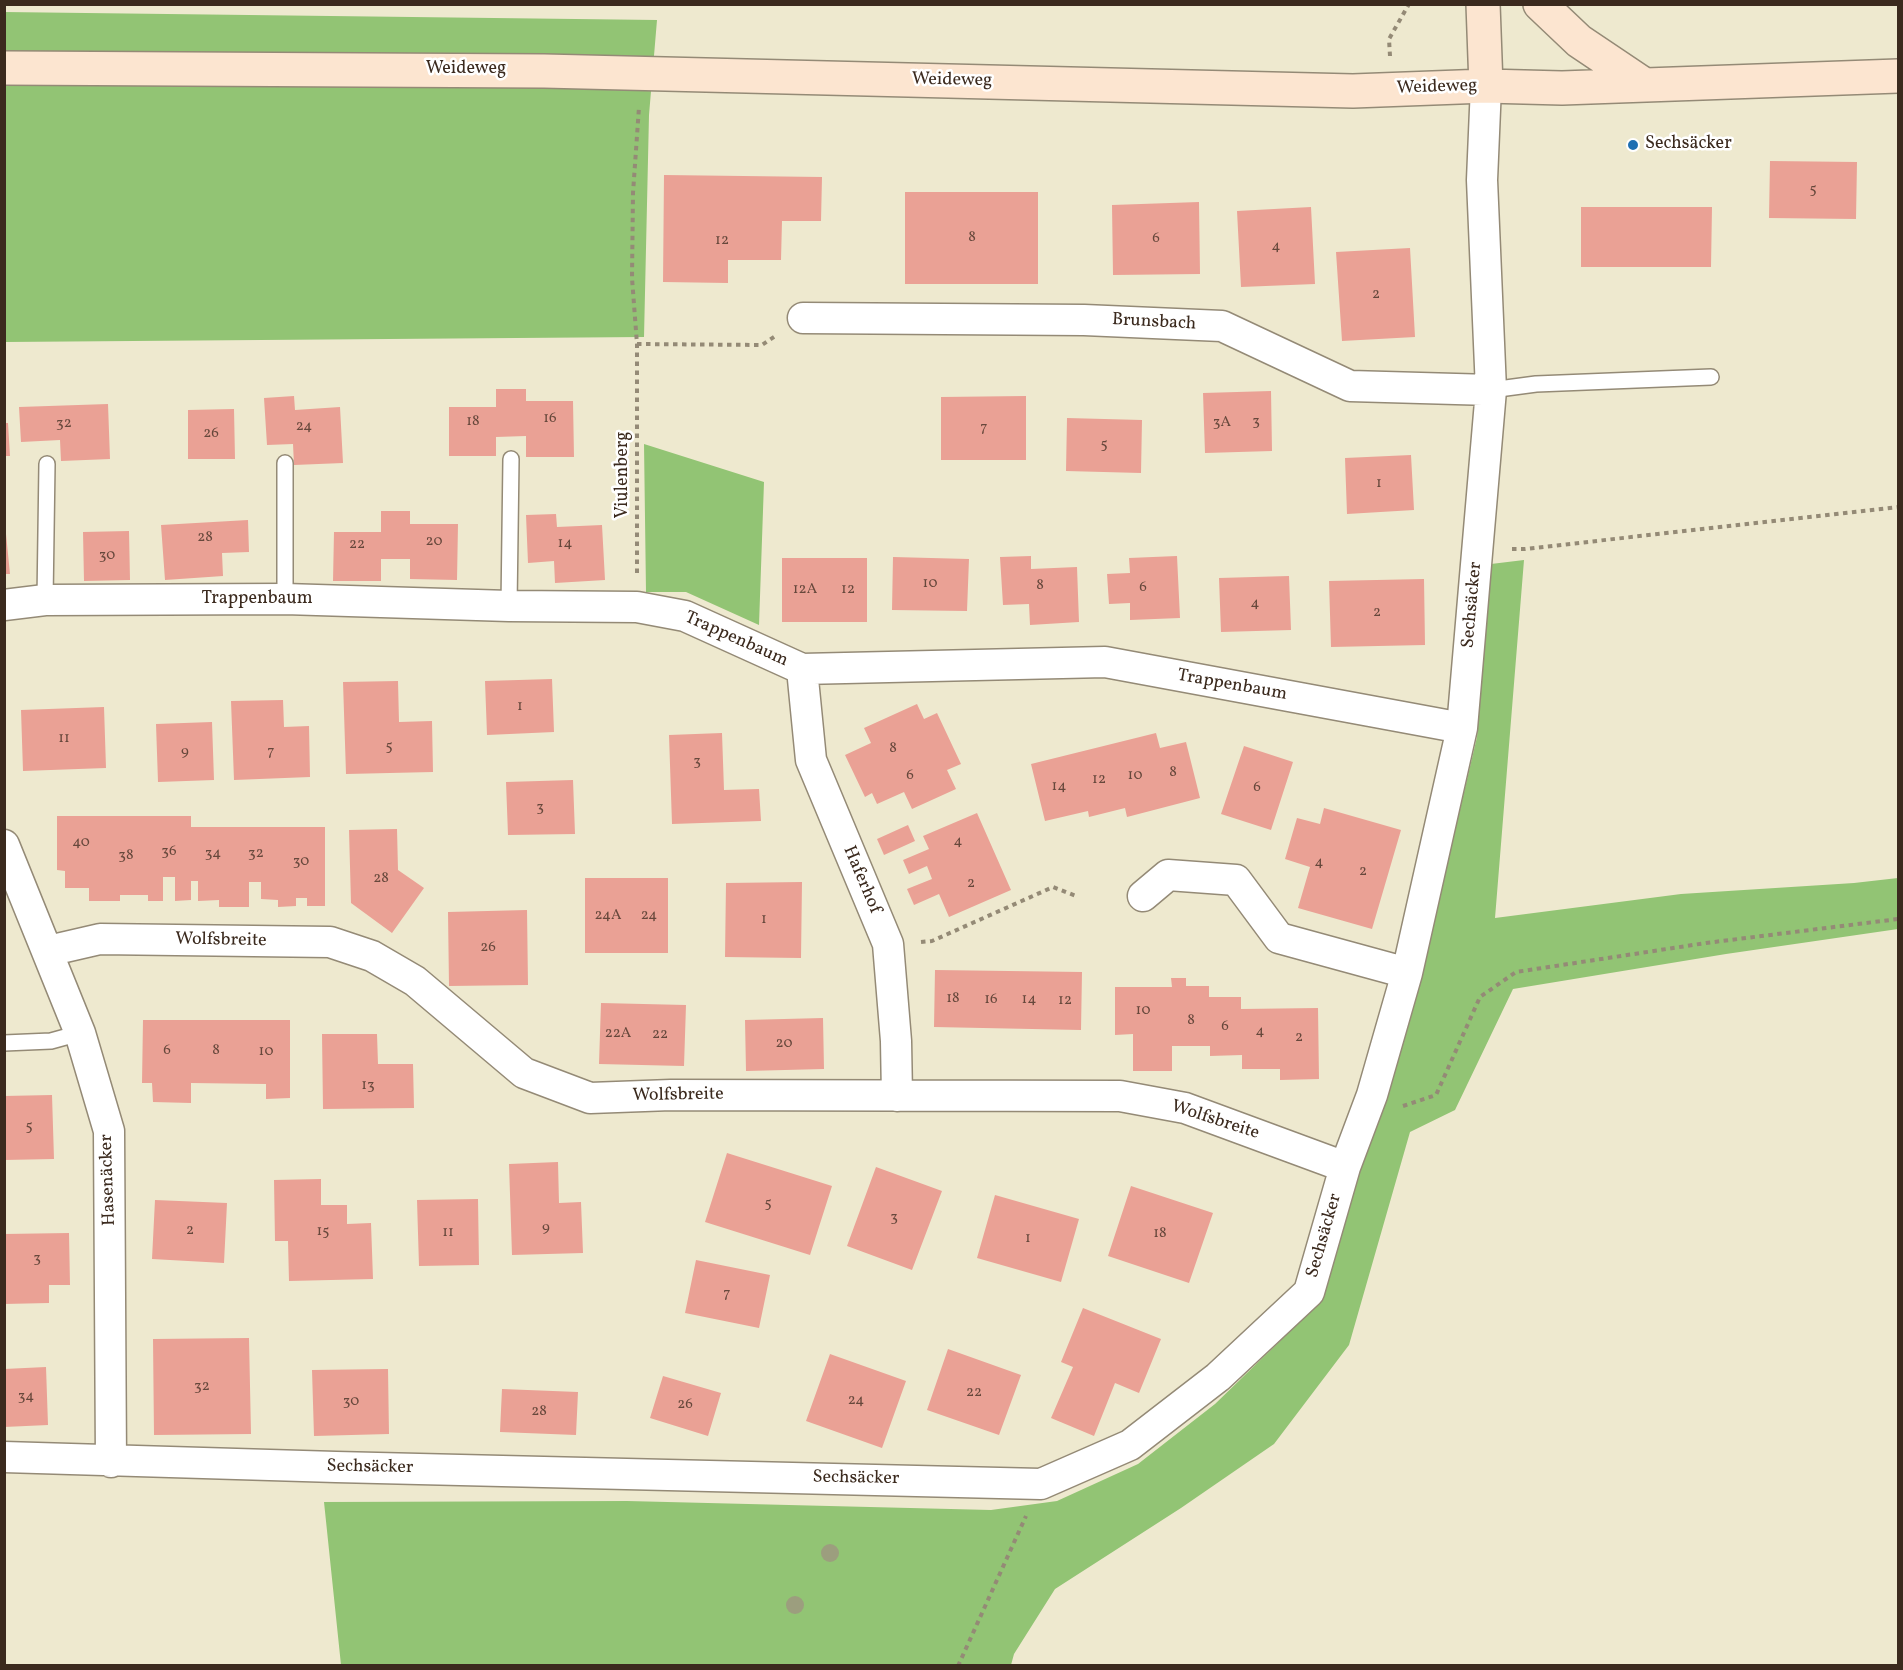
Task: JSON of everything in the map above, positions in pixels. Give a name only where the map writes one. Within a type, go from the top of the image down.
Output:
[{"type":"main road","points":[[1484,4],[1486,87]]},
{"type":"main road","points":[[1540,4],[1580,41],[1643,84]]},
{"type":"main road","name":"Weideweg","points":[[4,68],[556,71],[1353,91],[1486,87],[1563,88],[1899,76]]},
{"type":"street","name":"Sechsäcker","points":[[4,1457],[111,1462],[1041,1484],[1130,1445],[1218,1377],[1309,1292],[1345,1167],[1372,1095],[1407,974],[1462,728],[1491,390],[1482,180],[1486,87]]},
{"type":"street","name":"Brunsbach","points":[[803,318],[1084,320],[1222,326],[1350,386],[1491,390]]},
{"type":"street","name":"Trappenbaum","points":[[4,605],[45,600],[285,599],[508,606],[637,607],[685,616],[802,669],[1105,662],[1462,728]]},
{"type":"street","name":"Haferhof","points":[[802,669],[811,760],[888,944],[896,1041],[897,1096]]},
{"type":"street","name":"Hasenäcker","points":[[4,845],[80,1033],[109,1131],[111,1462]]},
{"type":"street","points":[[1143,896],[1168,875],[1236,879],[1279,939],[1407,974]]},
{"type":"street","name":"Wolfsbreite","points":[[48,951],[100,939],[330,942],[372,956],[415,981],[524,1073],[590,1098],[671,1095],[1120,1096],[1185,1108],[1345,1167]]},
{"type":"lane","points":[[1491,390],[1536,384],[1711,377]]},
{"type":"lane","points":[[508,606],[511,459]]},
{"type":"lane","points":[[45,600],[47,464]]},
{"type":"lane","points":[[285,464],[285,599]]},
{"type":"lane","points":[[4,1043],[51,1041],[80,1033]]},
{"type":"path","points":[[1390,90],[1389,39],[1408,4]]},
{"type":"path","name":"Viulenberg","points":[[637,607],[637,344],[632,278],[633,193],[639,99]]},
{"type":"path","points":[[637,344],[762,345],[803,318]]},
{"type":"path","points":[[1478,547],[1525,549],[1899,507]]},
{"type":"path","points":[[888,944],[932,941],[1053,887],[1076,896]]},
{"type":"path","points":[[1372,1095],[1399,1107],[1436,1095],[1480,997],[1516,972],[1706,943],[1899,919]]},
{"type":"path","points":[[958,1665],[1041,1484]]},
{"type":"green space","points":[[4,12],[657,20],[649,115],[644,337],[5,342]]},
{"type":"green space","points":[[644,444],[764,482],[759,625],[686,592],[646,592]]},
{"type":"green space","points":[[1524,560],[1495,918],[1681,894],[1898,878],[1898,929],[1513,989],[1455,1110],[1410,1132],[1349,1345],[1274,1444],[1181,1508],[1055,1589],[1014,1654],[1011,1665],[341,1665],[324,1502],[627,1501],[991,1510],[1057,1501],[1138,1464],[1215,1404],[1313,1309],[1417,992],[1477,737],[1491,564]]},
{"type":"building","points":[[1770,161],[1857,162],[1856,219],[1769,218]]},
{"type":"building","points":[[664,175],[822,177],[821,221],[782,221],[781,260],[728,260],[728,283],[663,282]]},
{"type":"building","points":[[905,192],[1038,192],[1038,284],[905,284]]},
{"type":"building","points":[[1199,202],[1200,274],[1113,275],[1112,205]]},
{"type":"building","points":[[1311,207],[1315,284],[1241,287],[1237,211]]},
{"type":"building","points":[[1581,207],[1712,207],[1711,267],[1581,267]]},
{"type":"building","points":[[1410,248],[1415,337],[1342,341],[1336,252]]},
{"type":"building","points":[[496,389],[526,389],[526,401],[573,401],[574,457],[526,457],[526,436],[496,437],[496,456],[449,456],[449,407],[496,407]]},
{"type":"building","points":[[1271,391],[1272,451],[1205,453],[1203,393]]},
{"type":"building","points":[[294,396],[295,410],[340,407],[343,463],[294,465],[293,444],[267,445],[264,398]]},
{"type":"building","points":[[1026,396],[1026,460],[941,460],[941,397]]},
{"type":"building","points":[[108,404],[110,459],[61,461],[60,440],[21,442],[19,407]]},
{"type":"building","points":[[234,409],[235,459],[188,459],[188,410]]},
{"type":"building","points":[[1067,418],[1142,420],[1141,473],[1066,471]]},
{"type":"building","points":[[4,423],[8,423],[10,456],[4,456]]},
{"type":"building","points":[[1411,455],[1414,510],[1347,514],[1345,458]]},
{"type":"building","points":[[381,511],[410,511],[410,524],[458,524],[457,580],[410,579],[410,559],[381,559],[381,581],[333,581],[334,532],[381,532]]},
{"type":"building","points":[[556,514],[557,527],[602,525],[605,580],[555,583],[554,561],[528,563],[526,515]]},
{"type":"building","points":[[248,520],[249,552],[222,553],[223,576],[165,580],[161,525]]},
{"type":"building","points":[[129,531],[130,580],[84,581],[83,532]]},
{"type":"building","points":[[4,534],[6,534],[10,574],[4,574]]},
{"type":"building","points":[[1031,556],[1031,569],[1077,567],[1079,622],[1030,625],[1029,604],[1003,605],[1000,557]]},
{"type":"building","points":[[1177,556],[1180,618],[1130,620],[1130,603],[1109,604],[1107,574],[1130,573],[1129,558]]},
{"type":"building","points":[[893,557],[969,559],[967,611],[892,610]]},
{"type":"building","points":[[782,558],[867,558],[867,622],[782,622]]},
{"type":"building","points":[[1289,576],[1291,630],[1221,632],[1219,578]]},
{"type":"building","points":[[1424,579],[1425,645],[1331,647],[1329,581]]},
{"type":"building","points":[[552,679],[554,732],[487,735],[485,681]]},
{"type":"building","points":[[398,681],[399,722],[432,721],[433,772],[346,774],[343,682]]},
{"type":"building","points":[[283,700],[284,727],[309,726],[310,777],[234,780],[231,701]]},
{"type":"building","points":[[917,704],[924,719],[937,713],[961,764],[947,770],[956,789],[912,809],[904,792],[877,804],[872,793],[865,797],[845,755],[871,743],[864,728]]},
{"type":"building","points":[[104,707],[106,768],[23,771],[21,710]]},
{"type":"building","points":[[212,722],[214,780],[158,782],[156,724]]},
{"type":"building","points":[[722,733],[724,790],[759,789],[761,821],[672,824],[669,735]]},
{"type":"building","points":[[1156,733],[1160,748],[1186,742],[1200,798],[1127,817],[1125,808],[1089,817],[1088,811],[1045,821],[1031,764]]},
{"type":"building","points":[[1244,746],[1293,762],[1271,830],[1221,814]]},
{"type":"building","points":[[573,780],[575,834],[508,835],[506,782]]},
{"type":"building","points":[[1324,808],[1401,830],[1372,929],[1298,908],[1310,867],[1285,859],[1297,818],[1320,824]]},
{"type":"building","points":[[977,813],[1011,890],[949,917],[939,894],[914,905],[907,889],[932,879],[927,866],[909,874],[903,860],[929,849],[923,836]]},
{"type":"building","points":[[57,816],[191,816],[191,827],[325,827],[325,906],[307,906],[307,898],[296,898],[296,906],[278,907],[278,900],[261,899],[261,882],[249,882],[249,907],[219,907],[219,900],[198,901],[198,881],[191,881],[191,900],[175,901],[175,877],[163,877],[163,901],[148,901],[148,895],[120,895],[120,901],[89,901],[89,888],[65,888],[65,871],[57,870]]},
{"type":"building","points":[[908,825],[915,841],[884,855],[877,839]]},
{"type":"building","points":[[397,829],[398,870],[424,888],[392,933],[351,903],[349,830]]},
{"type":"building","points":[[585,878],[668,878],[668,953],[585,953]]},
{"type":"building","points":[[802,882],[801,958],[725,957],[726,883]]},
{"type":"building","points":[[527,910],[528,985],[449,986],[448,912]]},
{"type":"building","points":[[935,970],[1082,972],[1081,1030],[934,1027]]},
{"type":"building","points":[[1171,978],[1186,978],[1186,986],[1209,986],[1209,997],[1241,997],[1241,1009],[1318,1008],[1319,1079],[1280,1080],[1280,1069],[1242,1069],[1242,1055],[1210,1056],[1210,1046],[1172,1046],[1172,1071],[1133,1071],[1133,1034],[1115,1035],[1115,987],[1172,987]]},
{"type":"building","points":[[601,1003],[686,1005],[684,1066],[599,1064]]},
{"type":"building","points":[[823,1018],[824,1069],[746,1071],[745,1020]]},
{"type":"building","points":[[143,1020],[290,1020],[290,1098],[266,1099],[266,1084],[191,1083],[191,1103],[153,1102],[152,1083],[142,1083]]},
{"type":"building","points":[[322,1034],[377,1034],[378,1064],[413,1064],[414,1108],[323,1109]]},
{"type":"building","points":[[52,1095],[54,1159],[4,1160],[4,1096]]},
{"type":"building","points":[[727,1153],[832,1186],[810,1255],[705,1222]]},
{"type":"building","points":[[558,1162],[559,1203],[581,1202],[583,1253],[512,1255],[509,1164]]},
{"type":"building","points":[[876,1167],[942,1191],[912,1270],[847,1246]]},
{"type":"building","points":[[321,1179],[321,1205],[347,1205],[347,1224],[371,1223],[373,1279],[289,1281],[288,1241],[275,1241],[274,1180]]},
{"type":"building","points":[[1131,1186],[1213,1213],[1189,1283],[1108,1256]]},
{"type":"building","points":[[995,1195],[1079,1219],[1061,1282],[977,1258]]},
{"type":"building","points":[[478,1199],[479,1265],[419,1266],[417,1200]]},
{"type":"building","points":[[155,1200],[227,1203],[224,1263],[152,1259]]},
{"type":"building","points":[[69,1233],[70,1285],[49,1285],[49,1303],[4,1304],[4,1234]]},
{"type":"building","points":[[696,1260],[770,1275],[759,1328],[685,1313]]},
{"type":"building","points":[[1083,1308],[1161,1339],[1139,1393],[1115,1383],[1094,1436],[1051,1418],[1073,1367],[1061,1362]]},
{"type":"building","points":[[249,1338],[251,1434],[154,1435],[153,1339]]},
{"type":"building","points":[[948,1349],[1021,1375],[999,1435],[927,1410]]},
{"type":"building","points":[[830,1354],[906,1381],[882,1448],[806,1421]]},
{"type":"building","points":[[46,1367],[48,1425],[4,1427],[4,1369]]},
{"type":"building","points":[[388,1369],[389,1434],[314,1436],[312,1370]]},
{"type":"building","points":[[663,1376],[721,1393],[708,1436],[650,1418]]},
{"type":"building","points":[[502,1389],[578,1392],[576,1435],[500,1432]]},
{"type":"place","name":"Sechsäcker","points":[[1633,145]]}]
